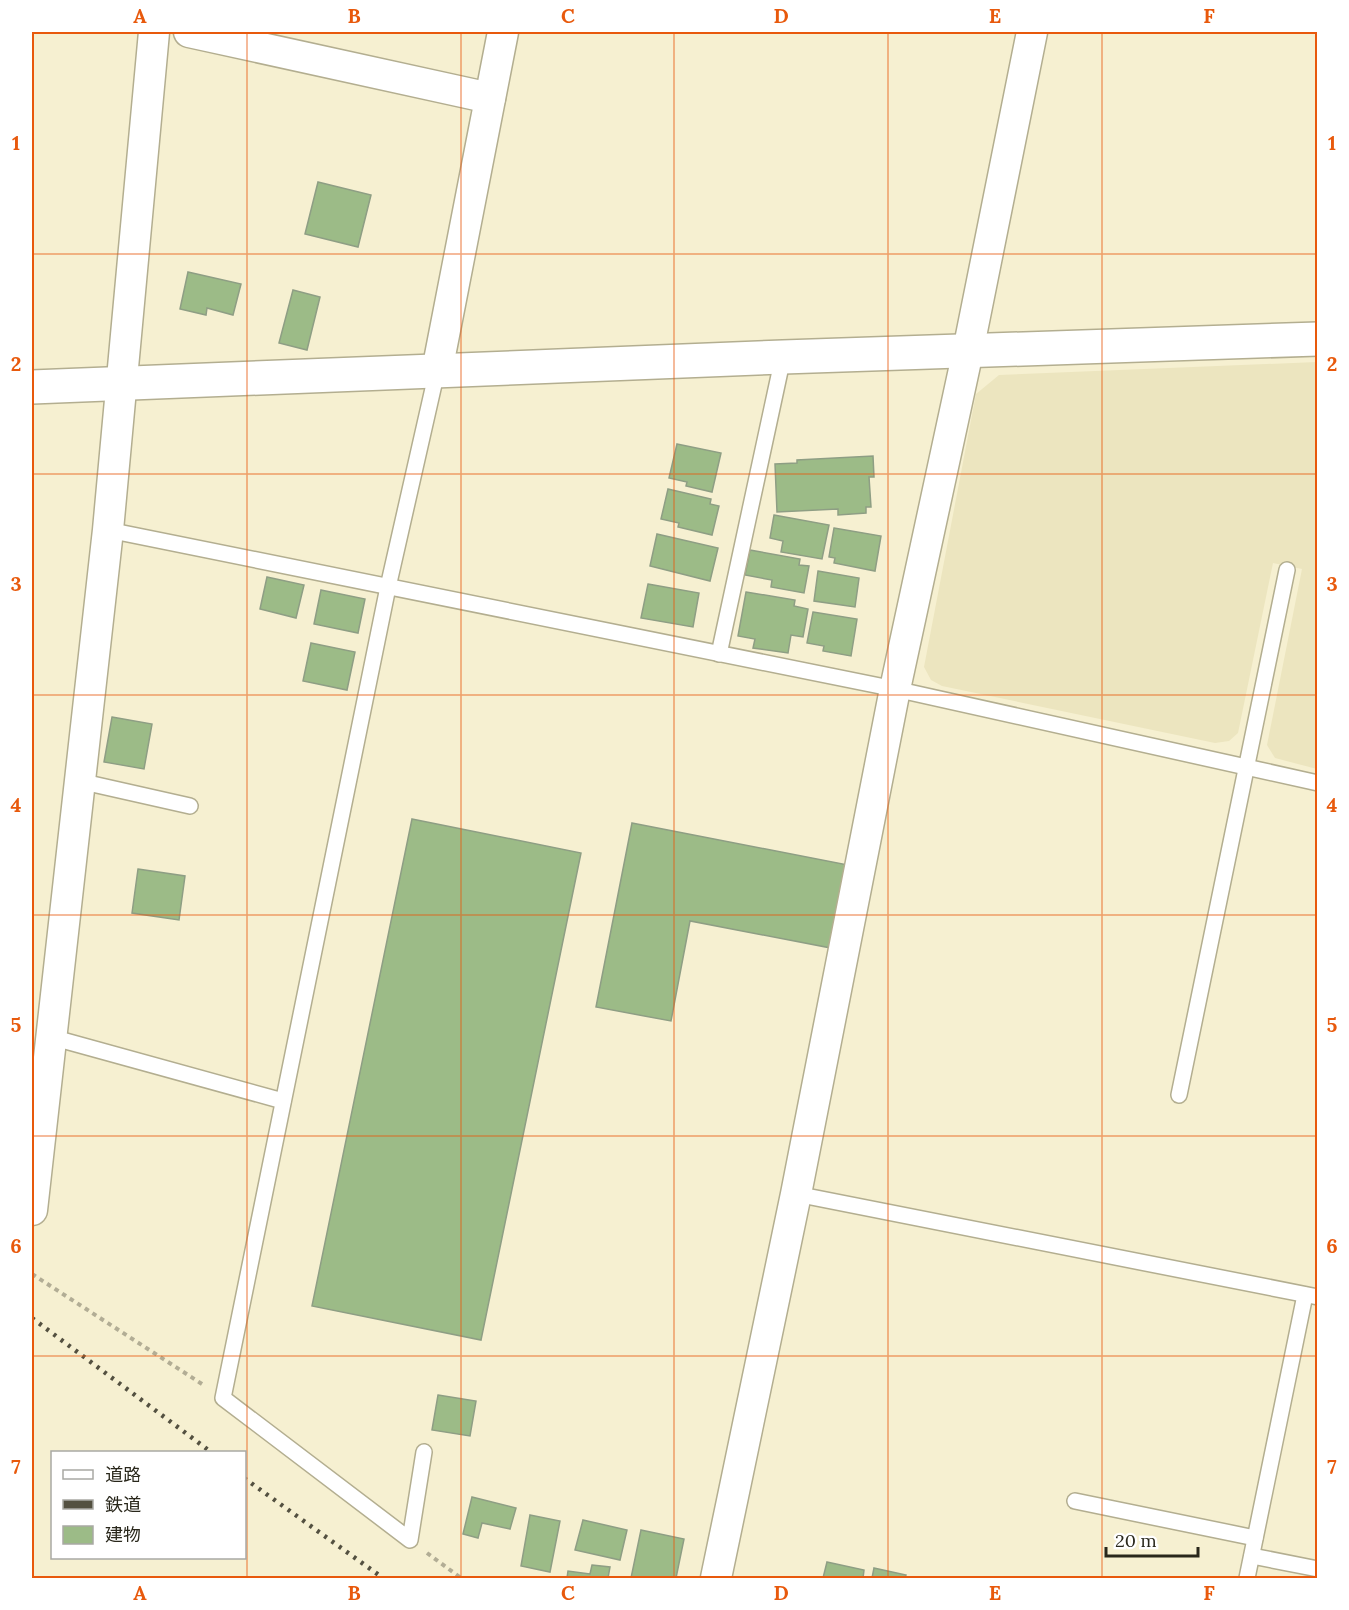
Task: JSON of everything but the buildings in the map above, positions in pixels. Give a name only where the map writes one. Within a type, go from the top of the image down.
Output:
[{"type":"street","points":[[32,1210],[108,530],[154,32]]},
{"type":"street","points":[[189,32],[490,98]]},
{"type":"street","points":[[437,371],[503,32]]},
{"type":"street","points":[[716,1578],[895,689],[968,351],[1032,32]]},
{"type":"street","points":[[32,387],[783,357],[1317,339]]},
{"type":"lane","points":[[719,654],[783,357]]},
{"type":"lane","points":[[424,1452],[410,1540],[223,1398],[388,587],[437,371]]},
{"type":"lane","points":[[108,530],[895,689],[1317,783]]},
{"type":"lane","points":[[1179,1095],[1287,570]]},
{"type":"lane","points":[[79,781],[189,806]]},
{"type":"lane","points":[[51,1037],[283,1101]]},
{"type":"lane","points":[[795,1194],[1311,1296],[1247,1578]]},
{"type":"lane","points":[[1075,1501],[1255,1538]]},
{"type":"lane","points":[[1252,1556],[1317,1569]]},
{"type":"path","points":[[32,1274],[223,1398]]},
{"type":"path","points":[[410,1540],[461,1578]]},
{"type":"shaded area","points":[[1317,362],[1317,769],[1275,758],[1267,745],[1302,569],[1273,563],[1238,733],[1229,741],[1215,743],[942,686],[931,680],[924,667],[976,394],[999,375]]},
{"type":"railway","points":[[32,1318],[210,1451]]},
{"type":"railway","points":[[246,1479],[383,1578]]}]
